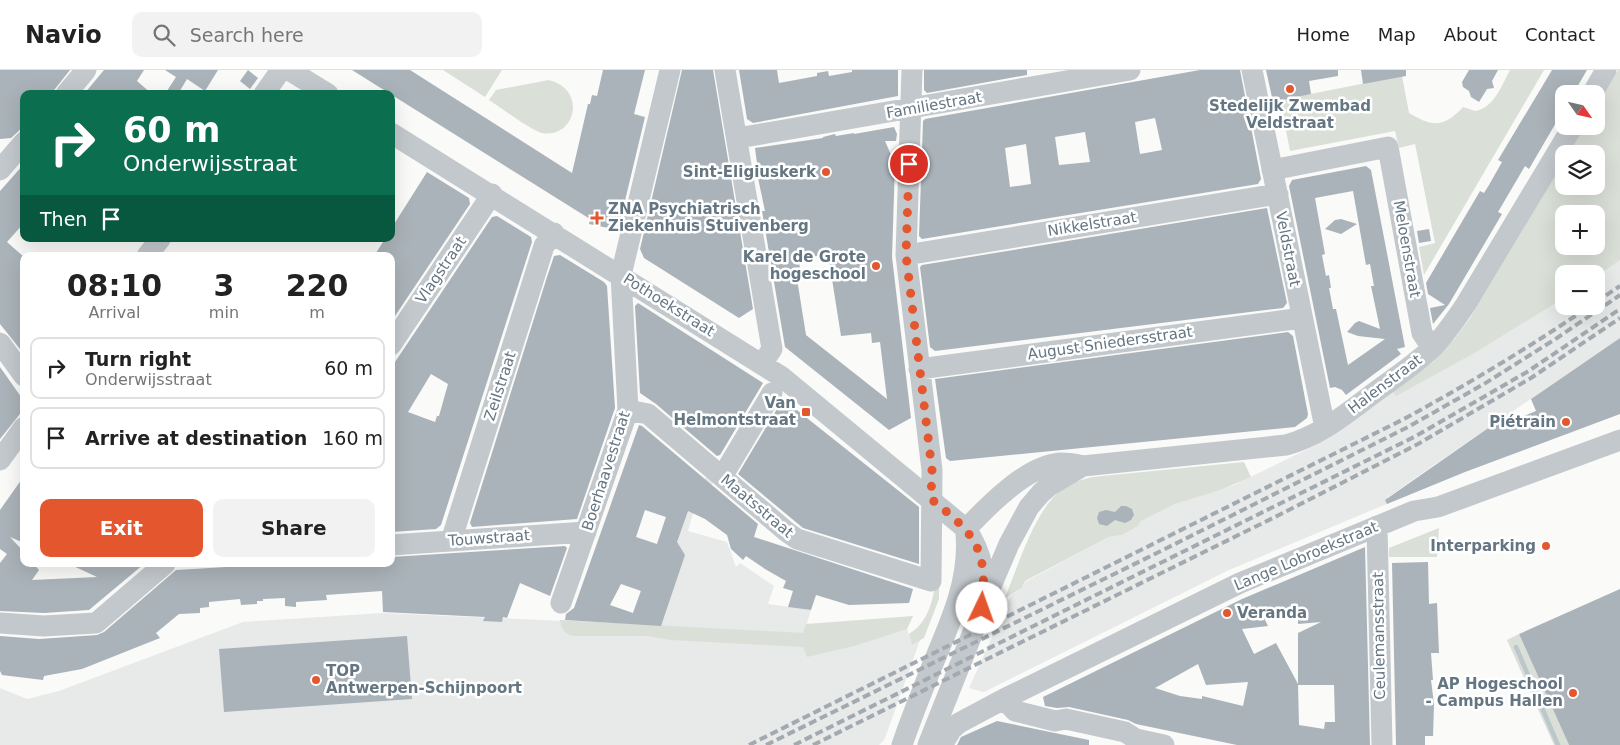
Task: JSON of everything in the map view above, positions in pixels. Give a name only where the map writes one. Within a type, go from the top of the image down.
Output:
[{"type":"street","points":[[69,90],[86,70]]},
{"type":"street","points":[[267,90],[281,70]]},
{"type":"street","points":[[289,70],[322,90]]},
{"type":"street","name":"Boerhaavestraat","points":[[561,603],[628,410],[621,275],[670,70]]},
{"type":"street","points":[[725,70],[738,138],[772,349],[762,364]]},
{"type":"street","points":[[912,70],[906,255],[932,470],[931,499]]},
{"type":"street","name":"Familiestraat","points":[[738,138],[1130,70]]},
{"type":"street","name":"Veldstraat","points":[[1252,70],[1325,428]]},
{"type":"street","points":[[1597,85],[1606,70]]},
{"type":"street","name":"Pothoekstraat","points":[[395,135],[492,194],[782,377],[966,529]]},
{"type":"street","name":"Halenstraat","points":[[966,529],[996,501],[1034,472],[1044,467],[1061,463],[1083,466],[1286,444],[1306,439],[1325,428],[1411,366],[1432,348],[1451,326],[1568,135]]},
{"type":"street","points":[[0,170],[20,147]]},
{"type":"street","name":"Meloenstraat","points":[[1272,170],[1388,147],[1422,333],[1432,348]]},
{"type":"street","name":"Vlagstraat","points":[[395,339],[492,194]]},
{"type":"street","name":"Nikkelstraat","points":[[906,255],[1278,194]]},
{"type":"street","name":"Zeilstraat","points":[[452,541],[544,246],[554,233]]},
{"type":"street","points":[[150,252],[158,242]]},
{"type":"street","name":"August Sniedersstraat","points":[[919,369],[1302,318]]},
{"type":"street","points":[[0,343],[20,370]]},
{"type":"street","points":[[722,477],[772,393]]},
{"type":"street","name":"Maatsstraat","points":[[628,410],[648,414],[797,539],[931,581],[931,499]]},
{"type":"street","points":[[0,460],[20,433]]},
{"type":"street","name":"Lange Lobroekstraat","points":[[942,745],[952,729],[959,723],[1240,582],[1414,511],[1438,507],[1620,440]]},
{"type":"street","name":"Halenstraat","points":[[928,745],[1009,544],[1029,506],[1045,490],[1083,466]]},
{"type":"street","name":"Ceulemansstraat","points":[[1377,526],[1382,745]]},
{"type":"street","points":[[966,529],[973,539],[981,559],[984,586],[982,608]]},
{"type":"street","points":[[902,745],[951,622],[962,588],[967,556],[966,529]]},
{"type":"street","name":"Touwstraat","points":[[395,545],[586,532]]},
{"type":"street","points":[[0,623],[44,626],[96,623],[161,567]]},
{"type":"street","points":[[1004,699],[1016,711],[1055,721],[1066,719],[1125,732],[1136,739],[1164,745]]},
{"type":"shaded area","points":[[443,70],[502,70],[485,97]]},
{"type":"shaded area","points":[[1510,70],[1544,70],[1424,275],[1419,247],[1435,243],[1415,144],[1399,148],[1395,131],[1290,151],[1280,100],[1402,76],[1409,113],[1424,121],[1438,123],[1450,119],[1463,107],[1475,111],[1482,109],[1497,95]]},
{"type":"shaded area","points":[[1618,70],[1620,70],[1620,260],[1605,271],[1605,265],[1555,265],[1555,304],[1478,351],[1396,396],[1393,391],[1433,362],[1456,337],[1470,318],[1555,176],[1555,195],[1605,195],[1605,145],[1573,145],[1580,135],[1605,135],[1605,92]]},
{"type":"shaded area","points":[[549,80],[561,85],[569,93],[573,103],[569,122],[562,129],[553,133],[537,131],[489,100],[496,90]]},
{"type":"shaded area","points":[[1620,260],[1620,338],[1387,498],[1389,503],[1229,570],[984,692],[969,688],[1011,595],[1022,588],[1025,582],[1109,537],[1122,535],[1138,526],[1141,521],[1175,504],[1234,485],[1316,445],[1393,391],[1478,351],[1555,304],[1555,315],[1605,315],[1605,271]]},
{"type":"shaded area","points":[[1244,462],[1251,477],[1220,490],[1175,504],[1141,521],[1138,526],[1122,535],[1109,537],[1025,581],[1022,588],[1005,598],[1028,539],[1036,524],[1053,497],[1066,486],[1092,477]]},
{"type":"shaded area","points":[[673,470],[696,489],[706,477],[713,483],[696,503],[688,531],[727,542],[736,567],[740,563],[774,586],[768,604],[811,610],[804,633],[913,616],[907,629],[912,644],[920,640],[884,740],[879,745],[0,745],[0,688],[27,699],[59,691],[243,622],[383,613],[629,624],[666,517],[656,514]]},
{"type":"shaded area","points":[[1439,528],[1437,557],[1389,557],[1389,548]]},
{"type":"shaded area","points":[[936,576],[939,576],[939,599],[924,638],[912,645],[909,634],[916,629],[926,616],[934,593]]},
{"type":"shaded area","points":[[913,616],[907,629],[854,646],[807,657],[803,647],[671,640],[648,636],[574,636],[564,631],[560,620],[803,633],[806,624]]},
{"type":"shaded area","points":[[1519,634],[1569,745],[1554,745],[1507,640]]},
{"type":"building","points":[[0,70],[70,70],[54,90],[20,90],[20,130],[11,138],[0,139]]},
{"type":"building","points":[[104,70],[144,70],[137,81],[147,90],[87,90]]},
{"type":"building","points":[[165,70],[218,70],[206,90],[187,79],[180,90],[168,90],[176,77]]},
{"type":"building","points":[[248,70],[258,78],[250,89],[240,81]]},
{"type":"building","points":[[352,70],[410,70],[572,173],[588,104],[590,104],[592,95],[597,96],[603,70],[645,70],[634,114],[645,117],[618,230],[589,224],[590,219],[395,97],[395,90],[384,90]]},
{"type":"building","points":[[682,70],[713,70],[753,309],[739,318],[644,258],[640,249]]},
{"type":"building","points":[[739,70],[777,70],[779,83],[817,76],[817,73],[828,71],[829,76],[852,72],[852,70],[898,70],[898,96],[753,123],[747,119]]},
{"type":"building","points":[[924,70],[1027,70],[1027,75],[927,93],[924,90]]},
{"type":"building","points":[[1200,70],[1240,70],[1261,179],[1258,184],[922,239],[919,236],[923,121],[925,119]],"holes":[[[1155,118],[1162,150],[1140,154],[1135,122]],[[1085,132],[1090,162],[1059,165],[1055,137]],[[1026,144],[1031,184],[1010,187],[1005,148]]]},
{"type":"building","name":"Stedelijk Zwembad Veldstraat","points":[[1266,70],[1338,70],[1338,76],[1309,81],[1311,94],[1273,102]]},
{"type":"building","points":[[1361,70],[1406,70],[1406,76],[1363,84]]},
{"type":"building","points":[[1469,70],[1498,70],[1492,81],[1494,88],[1487,89],[1479,102],[1471,97],[1469,91],[1463,87],[1462,82]]},
{"type":"building","points":[[1552,70],[1587,70],[1578,85],[1555,85],[1555,124],[1529,169],[1525,166],[1498,212],[1502,214],[1449,304],[1433,324],[1430,308],[1445,305],[1428,294],[1426,283],[1480,191],[1484,193],[1489,185],[1502,162],[1498,160]]},
{"type":"building","points":[[894,127],[897,134],[896,141],[885,141],[895,164],[892,257],[911,418],[889,430],[785,347],[762,211],[765,211],[755,164],[757,163],[755,148],[823,138],[835,134],[836,136]],"holes":[[[828,254],[841,336],[871,333],[872,343],[880,342],[887,399],[806,335],[797,279],[801,279],[799,259]]]},
{"type":"building","points":[[1366,166],[1371,170],[1405,347],[1397,349],[1401,354],[1346,395],[1342,390],[1335,387],[1330,388],[1289,186],[1292,180]],"holes":[[[1353,191],[1366,265],[1370,264],[1374,286],[1371,286],[1380,329],[1359,321],[1347,332],[1358,336],[1385,339],[1348,365],[1336,309],[1333,309],[1329,288],[1331,288],[1329,275],[1326,276],[1322,255],[1325,254],[1315,198]]]},
{"type":"building","points":[[20,168],[20,227],[7,242],[20,253],[20,349],[0,324],[0,191]]},
{"type":"building","points":[[427,172],[469,198],[470,204],[395,316],[395,252],[377,252],[383,242],[395,242],[395,223]]},
{"type":"building","points":[[1267,208],[1287,303],[1283,308],[935,351],[930,347],[920,267],[922,265]]},
{"type":"building","points":[[497,216],[531,237],[532,242],[441,525],[436,529],[395,532],[395,362],[492,217]],"holes":[[[431,374],[448,384],[439,416],[437,416],[435,422],[408,412]]]},
{"type":"building","points":[[1341,219],[1357,224],[1341,234],[1325,229],[1335,220]]},
{"type":"building","points":[[1429,229],[1431,241],[1419,243],[1417,231]]},
{"type":"building","points":[[560,255],[604,282],[607,286],[615,408],[577,519],[472,527],[470,523],[547,277],[554,256]]},
{"type":"building","points":[[638,303],[763,383],[720,455],[717,456],[656,404],[640,393],[635,306]]},
{"type":"building","points":[[1288,332],[1293,336],[1308,414],[1307,418],[1295,427],[950,461],[946,458],[935,379]]},
{"type":"building","points":[[1620,338],[1620,414],[1465,472],[1387,504],[1385,500],[1507,415],[1509,422],[1536,411],[1531,399]]},
{"type":"building","points":[[0,367],[20,395],[20,414],[0,439]]},
{"type":"building","points":[[783,399],[919,507],[919,564],[803,528],[738,474]]},
{"type":"building","points":[[639,425],[758,524],[754,537],[913,589],[909,603],[849,605],[816,595],[811,610],[788,607],[793,591],[783,588],[786,581],[746,556],[743,560],[731,549],[727,535],[705,519],[688,511],[677,542],[685,555],[661,626],[565,620],[566,614],[574,608]],"holes":[[[645,510],[666,517],[657,544],[636,537]],[[621,584],[641,591],[633,613],[610,605]]]},
{"type":"building","points":[[20,482],[20,541],[10,537],[20,548],[20,567],[36,567],[39,570],[32,580],[97,577],[75,567],[140,567],[89,610],[44,613],[0,611],[0,563],[7,554],[0,549],[0,510]]},
{"type":"building","points":[[1121,506],[1132,509],[1134,515],[1131,520],[1125,523],[1115,520],[1107,526],[1099,524],[1097,518],[1099,512],[1106,510],[1115,512]]},
{"type":"building","points":[[565,546],[567,548],[550,596],[520,583],[507,618],[503,617],[502,622],[483,621],[485,617],[383,612],[382,591],[326,595],[327,600],[296,602],[296,607],[285,606],[285,598],[263,599],[263,601],[257,601],[257,604],[241,605],[240,599],[209,602],[209,607],[200,608],[200,613],[179,614],[156,633],[160,638],[82,669],[44,676],[43,680],[2,675],[0,671],[0,636],[39,639],[97,635],[104,632],[176,570],[228,567],[395,567],[395,557]]},
{"type":"building","points":[[1365,547],[1370,745],[1237,745],[1136,724],[1128,720],[1069,707],[1045,706],[1043,697],[1242,599]],"holes":[[[1287,608],[1291,617],[1298,615],[1298,624],[1321,622],[1298,633],[1298,684],[1276,643],[1254,654],[1242,629],[1268,626],[1264,618]],[[1198,664],[1206,685],[1248,682],[1243,706],[1202,696],[1202,699],[1180,696],[1155,688]],[[1298,685],[1334,685],[1335,722],[1325,722],[1324,729],[1299,725]]]},
{"type":"building","points":[[1428,562],[1429,604],[1437,603],[1439,653],[1431,653],[1433,680],[1431,680],[1434,704],[1433,736],[1425,736],[1425,745],[1396,745],[1392,563]]},
{"type":"building","name":"AP Hogeschool - Campus Hallen","points":[[1620,589],[1620,745],[1569,745],[1519,634]]},
{"type":"building","name":"TOP Antwerpen-Schijnpoort","points":[[407,636],[412,699],[224,712],[219,649]]},
{"type":"building","points":[[997,721],[1089,740],[1089,745],[957,745],[961,737]]},
{"type":"waterway","points":[[1516,647],[1558,745]]},
{"type":"railway","points":[[1605,296],[1620,286]]},
{"type":"railway","points":[[766,745],[1408,427],[1484,384],[1620,295]]},
{"type":"railway","points":[[794,745],[1414,437],[1527,372],[1620,309]]},
{"type":"railway","points":[[749,745],[1404,419],[1499,365],[1576,315]]},
{"type":"railway","points":[[813,745],[1281,514],[1418,444],[1531,378],[1620,318]]},
{"type":"place","name":"Stedelijk Zwembad Veldstraat","points":[[1290,89]]},
{"type":"place","name":"Sint-Eligiuskerk","points":[[826,172]]},
{"type":"place","name":"ZNA Psychiatrisch Ziekenhuis Stuivenberg","points":[[597,218]]},
{"type":"place","name":"Karel de Grote hogeschool","points":[[876,266]]},
{"type":"place","name":"Van Helmontstraat","points":[[806,412]]},
{"type":"place","name":"Piétrain","points":[[1566,422]]},
{"type":"place","name":"Interparking","points":[[1546,546]]},
{"type":"place","name":"Veranda","points":[[1227,613]]},
{"type":"place","name":"TOP Antwerpen-Schijnpoort","points":[[316,680]]},
{"type":"place","name":"AP Hogeschool - Campus Hallen","points":[[1573,693]]},
{"type":"route","points":[[909,164],[906,255],[932,470],[931,499],[958,520],[979,550],[984,574],[982,608]]}]
